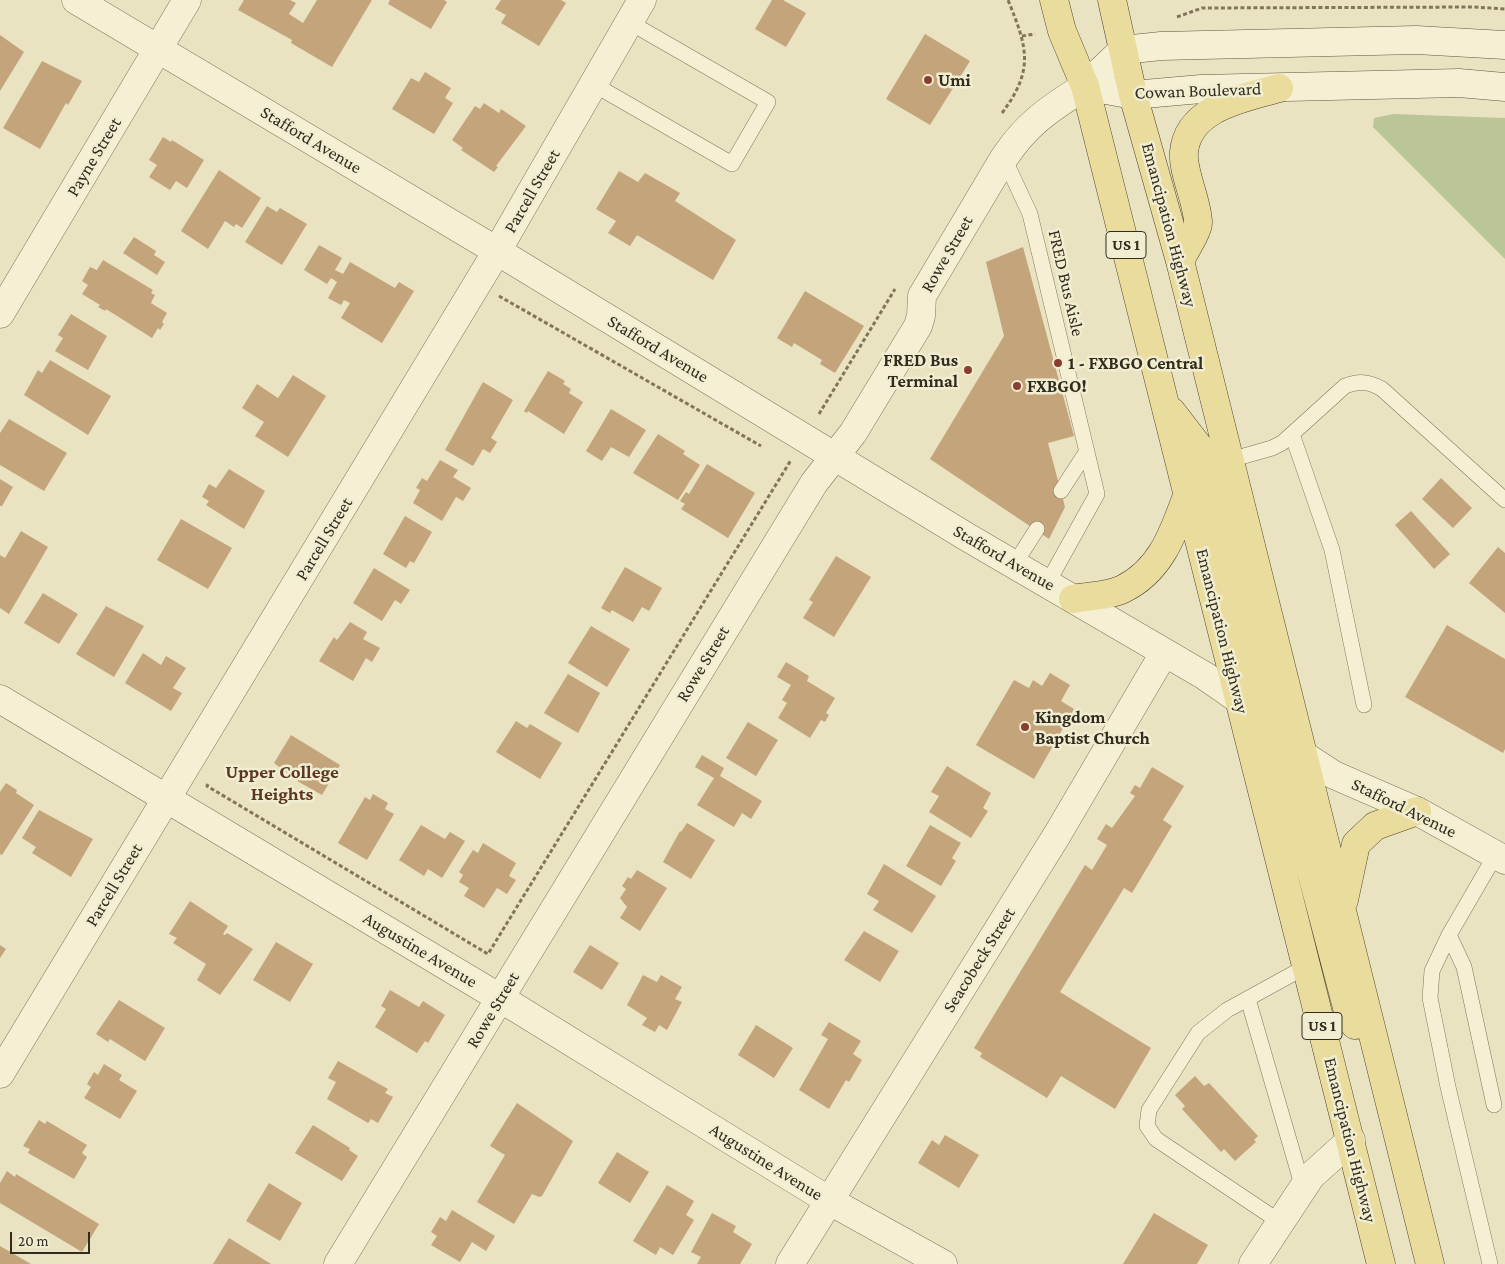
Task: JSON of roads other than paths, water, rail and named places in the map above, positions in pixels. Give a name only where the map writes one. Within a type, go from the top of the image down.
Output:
[{"type":"main road","name":"Emancipation Highway","points":[[1054,0],[1062,31],[1085,86],[1167,405],[1238,699],[1381,1264]]},
{"type":"main road","name":"Emancipation Highway","points":[[1112,0],[1133,95],[1180,261],[1430,1264]]},
{"type":"main road","points":[[1180,261],[1198,225],[1184,152],[1189,136],[1200,120],[1219,105],[1279,88]]},
{"type":"main road","points":[[1167,405],[1199,447],[1256,675],[1287,738],[1303,755]]},
{"type":"main road","points":[[1073,599],[1122,589],[1154,566],[1168,545],[1188,493]]},
{"type":"main road","points":[[1238,699],[1282,760],[1350,1019],[1378,1054]]},
{"type":"main road","points":[[1342,909],[1356,844],[1375,826],[1417,811]]},
{"type":"street","name":"Stafford Avenue","points":[[76,0],[497,251],[1014,565],[1205,676],[1238,699]]},
{"type":"street","name":"Payne Street","points":[[0,314],[187,0]]},
{"type":"street","name":"Parcell Street","points":[[0,1074],[497,251],[635,11]]},
{"type":"street","points":[[1085,86],[1123,50],[1161,46],[1406,41],[1505,46]]},
{"type":"street","name":"Cowan Boulevard","points":[[1085,86],[1133,95],[1201,89],[1460,83],[1505,87]]},
{"type":"street","name":"Rowe Street","points":[[338,1264],[814,483],[853,434],[918,326],[921,316],[922,296],[1004,158],[1018,137],[1036,118],[1085,86]]},
{"type":"street","name":"Seacobeck Street","points":[[790,1264],[1056,835],[1164,653]]},
{"type":"street","name":"Augustine Avenue","points":[[0,699],[500,998],[828,1200],[943,1264]]},
{"type":"street","name":"Stafford Avenue","points":[[1303,755],[1334,776],[1417,811],[1500,857]]},
{"type":"street","points":[[1253,1264],[1311,1176],[1351,1140]]},
{"type":"lane","points":[[593,84],[732,164],[768,102],[635,11]]},
{"type":"lane","name":"FRED Bus Aisle","points":[[1004,158],[1030,214],[1097,494],[1047,584]]},
{"type":"lane","points":[[1230,460],[1272,448],[1292,434],[1345,386],[1358,381],[1372,383],[1382,389],[1505,500]]},
{"type":"lane","points":[[1292,434],[1332,550],[1364,704]]},
{"type":"lane","points":[[1061,491],[1087,450]]},
{"type":"lane","points":[[1014,565],[1037,529]]},
{"type":"lane","points":[[1490,1264],[1448,1087],[1430,998],[1432,972],[1449,935],[1500,857]]},
{"type":"lane","points":[[1449,935],[1464,967],[1494,1105]]},
{"type":"lane","points":[[1280,1222],[1156,1139],[1147,1126],[1149,1110],[1198,1033],[1227,1010],[1306,966]]},
{"type":"lane","points":[[1248,999],[1303,1188]]},
{"type":"place","name":"Umi","points":[[928,80]]},
{"type":"place","name":"1 - FXBGO Central","points":[[1058,363]]},
{"type":"place","name":"FRED Bus Terminal","points":[[968,370]]},
{"type":"place","name":"FXBGO!","points":[[1017,386]]},
{"type":"place","name":"Kingdom Baptist Church","points":[[1025,727]]},
{"type":"district","name":"Upper College Heights","points":[[282,783]]}]
